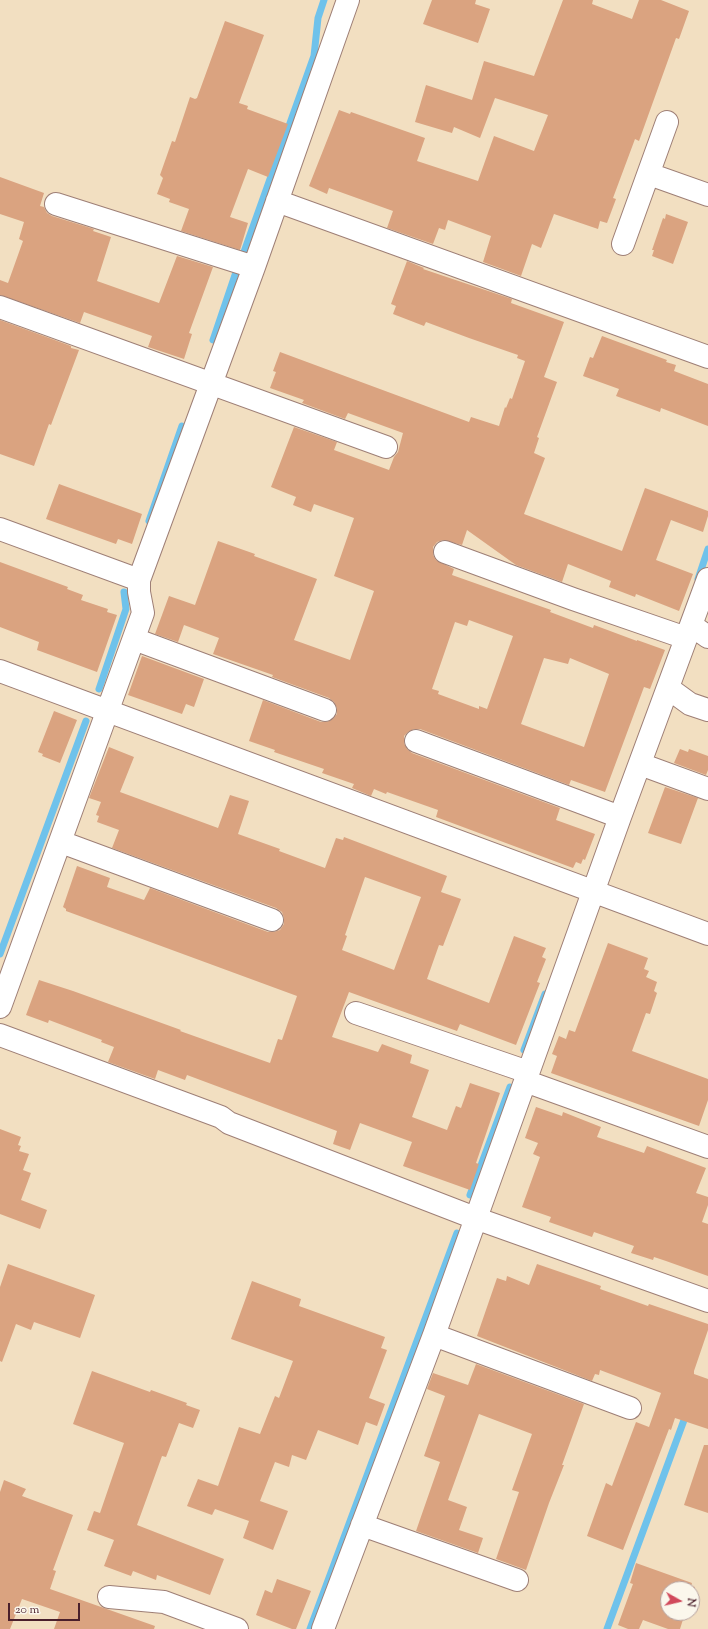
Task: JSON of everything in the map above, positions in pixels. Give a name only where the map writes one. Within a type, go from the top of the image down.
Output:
[{"type":"street","points":[[0,1007],[143,613],[139,592],[140,580],[254,267],[348,0]]},
{"type":"street","points":[[623,244],[667,122]]},
{"type":"street","points":[[649,174],[708,195]]},
{"type":"street","points":[[277,201],[708,357]]},
{"type":"street","points":[[56,204],[254,267]]},
{"type":"street","points":[[0,307],[386,447]]},
{"type":"street","points":[[0,528],[140,580]]},
{"type":"street","points":[[445,552],[573,599],[695,633]]},
{"type":"street","points":[[323,1629],[434,1335],[620,817],[668,688],[695,633],[708,579]]},
{"type":"street","points":[[134,640],[325,710]]},
{"type":"street","points":[[0,671],[708,934]]},
{"type":"street","points":[[668,688],[690,704],[708,710]]},
{"type":"street","points":[[416,741],[620,817]]},
{"type":"street","points":[[640,764],[708,790]]},
{"type":"street","points":[[61,842],[272,920]]},
{"type":"street","points":[[356,1013],[708,1147]]},
{"type":"street","points":[[0,1035],[221,1117],[229,1123],[475,1218],[708,1301]]},
{"type":"street","points":[[434,1335],[630,1408]]},
{"type":"street","points":[[362,1525],[518,1580]]},
{"type":"street","points":[[109,1597],[164,1602],[237,1629]]},
{"type":"building","points":[[432,0],[476,0],[475,4],[490,9],[478,43],[423,24]]},
{"type":"building","points":[[563,0],[593,0],[592,4],[632,19],[639,0],[661,0],[689,11],[679,39],[676,38],[639,141],[635,139],[613,198],[616,199],[607,223],[600,221],[598,229],[554,214],[541,248],[532,244],[521,276],[483,262],[491,236],[448,220],[445,230],[439,228],[433,244],[387,228],[393,211],[329,188],[327,194],[309,186],[339,110],[350,114],[351,112],[425,138],[417,161],[478,181],[494,136],[534,151],[548,115],[495,98],[480,138],[454,127],[452,133],[415,122],[426,85],[472,100],[484,61],[534,76]]},
{"type":"building","points":[[225,21],[264,35],[239,103],[248,106],[247,109],[288,124],[268,177],[248,169],[230,217],[248,223],[240,250],[181,231],[189,209],[169,202],[170,199],[157,194],[163,178],[160,175],[172,141],[175,142],[190,97],[195,99],[197,98]]},
{"type":"building","points":[[0,177],[44,193],[40,206],[44,207],[47,213],[52,216],[94,229],[93,231],[111,237],[97,281],[159,303],[177,256],[213,267],[189,333],[192,334],[184,359],[148,347],[152,336],[84,312],[80,323],[0,295],[0,280],[8,283],[23,241],[19,239],[24,222],[0,214]]},
{"type":"building","points":[[666,214],[688,222],[673,264],[652,256],[654,250],[652,250],[663,218],[665,219]]},
{"type":"building","points":[[407,261],[424,268],[423,269],[512,299],[511,303],[564,322],[544,377],[557,382],[537,437],[539,438],[534,453],[545,458],[524,514],[622,551],[645,488],[708,511],[703,532],[671,520],[656,560],[693,574],[679,611],[636,594],[635,597],[609,587],[611,581],[568,564],[562,582],[516,565],[467,530],[462,545],[443,540],[437,542],[433,547],[433,555],[436,560],[454,569],[452,575],[551,610],[550,612],[593,628],[594,625],[665,650],[650,689],[644,687],[605,792],[571,780],[569,785],[420,729],[414,729],[404,736],[404,743],[407,749],[412,753],[560,808],[556,820],[595,834],[585,860],[583,859],[581,864],[576,862],[573,868],[436,817],[438,810],[387,792],[386,794],[374,789],[371,796],[352,788],[354,784],[322,773],[324,769],[274,752],[275,750],[249,741],[263,700],[321,722],[327,722],[333,719],[337,714],[337,708],[334,702],[329,698],[272,677],[273,675],[213,654],[219,638],[184,625],[178,642],[155,634],[169,596],[195,605],[218,541],[317,579],[294,640],[350,660],[374,591],[334,576],[354,518],[314,504],[311,512],[293,505],[296,497],[271,487],[294,427],[337,442],[334,450],[389,470],[394,457],[398,452],[403,433],[348,413],[345,419],[302,403],[304,400],[270,388],[276,372],[273,371],[280,352],[469,422],[471,417],[499,426],[505,407],[506,408],[510,398],[512,399],[525,361],[517,358],[518,355],[426,322],[424,326],[393,314],[396,306],[391,304]],"holes":[[[469,620],[513,636],[487,709],[479,706],[479,709],[438,694],[439,691],[432,689],[455,622],[467,626]],[[544,658],[568,664],[570,658],[609,674],[584,747],[521,724]]]},
{"type":"building","points":[[0,320],[79,350],[51,425],[49,424],[34,466],[0,454]]},
{"type":"building","points":[[602,336],[667,360],[666,362],[676,365],[674,371],[708,384],[708,426],[661,408],[660,412],[616,396],[619,389],[583,376],[590,357],[593,358]]},
{"type":"building","points":[[59,484],[142,514],[132,544],[118,539],[116,544],[46,519]]},
{"type":"building","points":[[0,562],[68,587],[67,589],[83,595],[81,600],[108,609],[107,612],[117,615],[97,672],[37,650],[39,642],[0,627]]},
{"type":"building","points":[[142,656],[204,679],[194,707],[186,704],[182,714],[128,695]]},
{"type":"building","points":[[54,711],[77,720],[60,763],[42,756],[43,754],[38,752]]},
{"type":"building","points":[[109,747],[134,757],[120,792],[218,828],[230,795],[249,801],[238,834],[280,849],[279,851],[325,868],[336,838],[343,840],[344,837],[447,876],[441,892],[461,899],[443,946],[439,945],[427,979],[489,1003],[514,936],[546,948],[542,957],[546,959],[537,982],[540,983],[516,1045],[460,1024],[457,1031],[349,992],[332,1037],[378,1052],[382,1044],[412,1055],[410,1063],[429,1070],[412,1117],[447,1130],[456,1106],[461,1108],[470,1083],[500,1093],[476,1163],[479,1164],[470,1190],[403,1166],[412,1142],[360,1123],[350,1150],[333,1144],[337,1131],[187,1075],[185,1080],[158,1070],[155,1079],[108,1062],[114,1047],[101,1042],[102,1040],[49,1020],[48,1023],[26,1015],[39,980],[270,1063],[278,1039],[282,1040],[297,996],[66,911],[63,907],[77,866],[110,878],[107,887],[144,900],[150,888],[268,932],[280,930],[284,924],[282,912],[276,908],[112,848],[119,830],[97,822],[99,816],[96,815],[101,802],[89,798]],"holes":[[[365,877],[421,897],[394,970],[342,950],[347,936],[345,935]]]},
{"type":"building","points":[[680,749],[688,752],[689,749],[708,756],[708,770],[706,775],[674,763]]},
{"type":"building","points":[[665,787],[698,798],[681,844],[648,833]]},
{"type":"building","points":[[608,943],[648,958],[644,969],[649,971],[646,977],[657,982],[654,991],[657,993],[650,1014],[646,1013],[632,1051],[708,1079],[708,1100],[699,1126],[551,1073],[557,1056],[552,1054],[559,1036],[566,1039],[569,1030],[575,1032]]},
{"type":"building","points":[[536,1107],[562,1116],[563,1112],[601,1127],[597,1137],[644,1153],[647,1146],[706,1168],[696,1193],[708,1197],[708,1205],[702,1222],[708,1224],[708,1276],[654,1257],[653,1260],[631,1253],[634,1246],[594,1232],[592,1237],[549,1222],[551,1217],[522,1207],[540,1157],[533,1154],[538,1143],[525,1138]]},
{"type":"building","points":[[0,1129],[21,1137],[18,1145],[21,1146],[19,1151],[29,1154],[23,1170],[31,1173],[21,1200],[47,1210],[40,1229],[0,1214]]},
{"type":"building","points":[[8,1264],[95,1295],[80,1338],[34,1322],[31,1330],[16,1324],[2,1362],[0,1361],[0,1287]]},
{"type":"building","points":[[537,1264],[601,1286],[600,1289],[648,1306],[649,1304],[708,1324],[708,1330],[694,1374],[708,1379],[708,1429],[675,1418],[671,1430],[669,1429],[623,1550],[587,1536],[606,1483],[612,1486],[636,1422],[649,1427],[661,1393],[600,1370],[599,1375],[595,1374],[592,1381],[477,1336],[497,1278],[506,1281],[507,1276],[529,1285]]},
{"type":"building","points":[[252,1281],[301,1299],[299,1306],[385,1337],[381,1348],[387,1350],[369,1398],[385,1404],[377,1426],[366,1422],[358,1445],[318,1430],[306,1460],[292,1455],[289,1467],[275,1462],[260,1501],[288,1511],[273,1550],[243,1538],[249,1521],[215,1509],[212,1515],[187,1506],[198,1479],[218,1486],[239,1427],[260,1434],[275,1396],[279,1398],[293,1361],[231,1339]]},
{"type":"building","points":[[476,1364],[584,1404],[562,1465],[564,1465],[526,1570],[496,1559],[519,1492],[512,1490],[532,1434],[479,1414],[448,1500],[467,1507],[459,1530],[483,1538],[478,1553],[416,1531],[440,1462],[424,1456],[445,1396],[427,1389],[433,1373],[468,1385]]},
{"type":"building","points":[[92,1371],[150,1392],[151,1390],[187,1403],[186,1405],[200,1410],[193,1428],[179,1423],[166,1457],[162,1456],[137,1525],[224,1559],[210,1595],[157,1575],[156,1580],[133,1571],[131,1576],[104,1566],[114,1540],[87,1530],[94,1511],[100,1513],[124,1443],[73,1424]]},
{"type":"building","points":[[704,1445],[708,1445],[708,1513],[684,1505]]},
{"type":"building","points":[[4,1480],[26,1489],[22,1496],[73,1515],[53,1570],[56,1571],[50,1589],[155,1626],[154,1629],[54,1629],[60,1612],[22,1599],[10,1629],[0,1629],[0,1492]]},
{"type":"building","points":[[636,1563],[686,1581],[660,1581],[660,1621],[682,1621],[680,1629],[668,1629],[643,1620],[639,1629],[628,1629],[618,1625],[633,1584],[630,1583]]},
{"type":"building","points":[[277,1579],[311,1591],[296,1629],[292,1629],[256,1615],[265,1590],[272,1593]]},
{"type":"waterway","points":[[244,252],[314,56],[318,18],[324,0]]},
{"type":"waterway","points":[[213,340],[236,272]]},
{"type":"waterway","points":[[149,521],[182,426]]},
{"type":"waterway","points":[[698,579],[708,549]]},
{"type":"waterway","points":[[99,689],[126,609],[124,592]]},
{"type":"waterway","points":[[0,954],[86,721]]},
{"type":"waterway","points":[[524,1050],[545,994]]},
{"type":"waterway","points":[[470,1195],[510,1087]]},
{"type":"waterway","points":[[310,1629],[457,1233]]},
{"type":"waterway","points":[[607,1629],[687,1412]]}]
